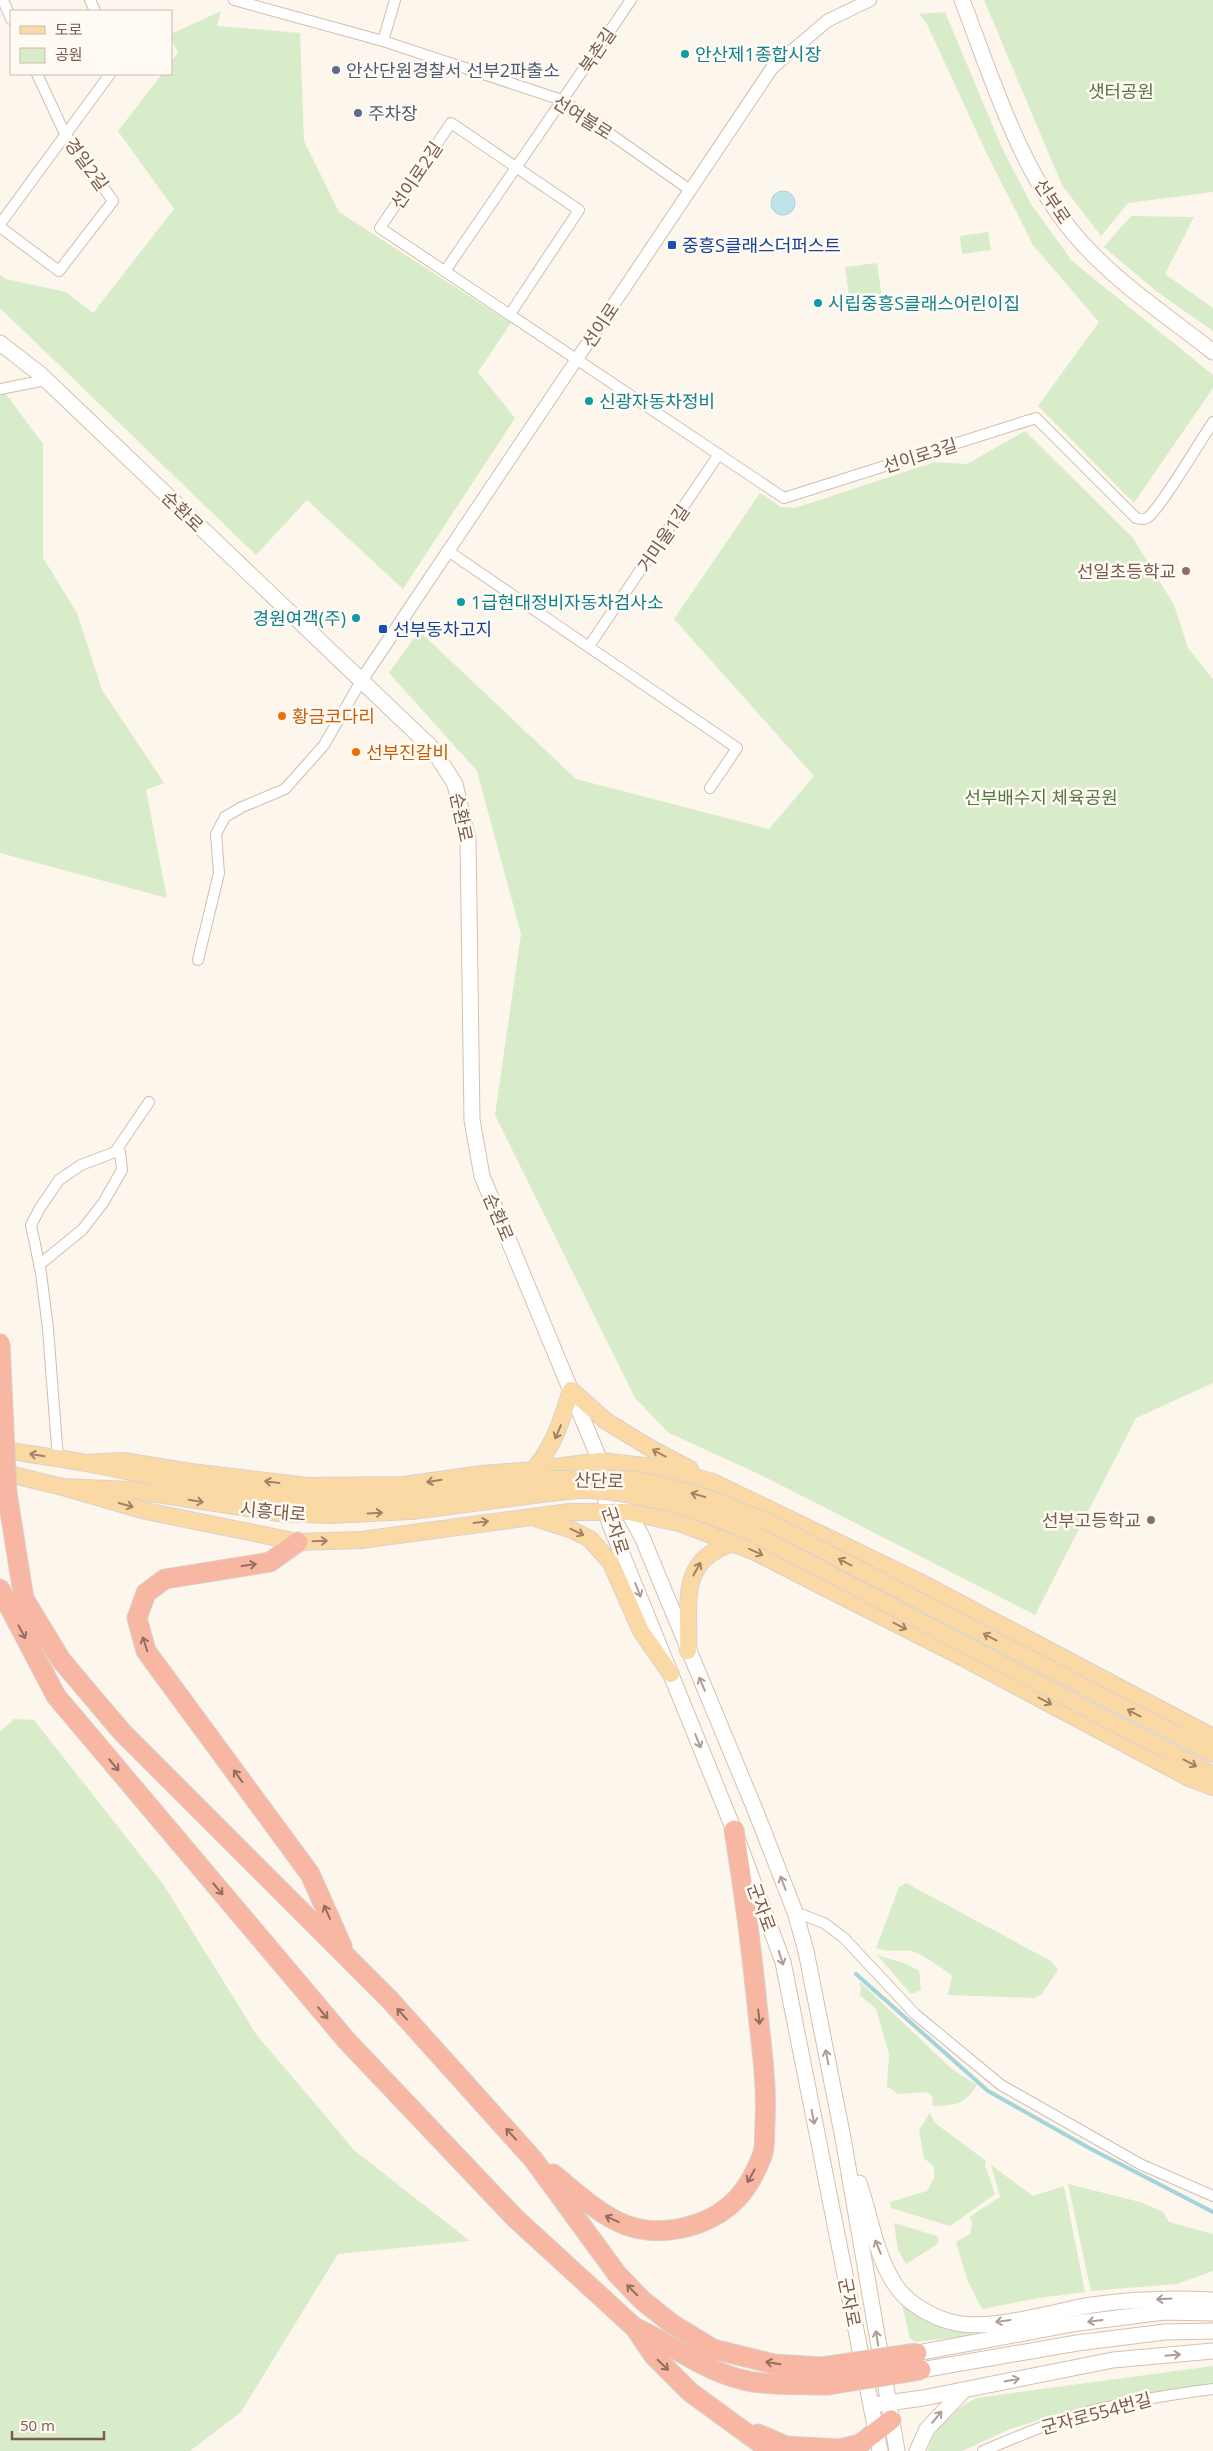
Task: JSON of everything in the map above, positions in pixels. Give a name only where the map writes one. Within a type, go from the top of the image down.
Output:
[{"type":"highway","points":[[0,1343],[6,1493],[24,1599],[62,1660],[122,1732],[389,1999],[533,2159],[617,2274],[642,2300],[672,2324],[713,2349],[774,2364],[822,2367],[919,2361]]},
{"type":"highway","points":[[298,1542],[270,1562],[165,1579],[146,1593],[137,1618],[146,1651],[310,1874],[346,1957]]},
{"type":"highway","points":[[0,1589],[56,1696],[346,2041],[515,2218],[634,2327],[654,2356],[690,2392],[771,2451]]},
{"type":"highway","points":[[533,2159],[597,2212],[631,2228],[655,2231],[682,2229],[711,2219],[737,2201],[763,2155],[767,2093],[750,1933],[734,1830]]},
{"type":"highway","points":[[634,2327],[656,2337],[688,2357],[745,2381],[828,2385],[919,2361]]},
{"type":"highway","points":[[732,2423],[786,2446],[815,2449],[840,2448],[860,2444],[876,2432],[889,2411]]},
{"type":"main road","name":"선부로","points":[[962,0],[1012,129],[1043,190],[1080,242],[1115,275],[1213,352]]},
{"type":"main road","name":"순환로","points":[[0,343],[46,380],[432,748],[455,784],[468,840],[470,874],[472,1120],[482,1176],[600,1461]]},
{"type":"main road","points":[[534,1470],[550,1448],[560,1427],[571,1390],[606,1420],[650,1448],[717,1484],[920,1582],[1213,1737]]},
{"type":"main road","name":"시흥대로","points":[[0,1449],[86,1463],[133,1482],[279,1514],[330,1515],[412,1511],[548,1486]]},
{"type":"main road","points":[[86,1463],[123,1461],[191,1472],[308,1486],[404,1485],[600,1461],[654,1466],[717,1484]]},
{"type":"main road","name":"군자로","points":[[600,1461],[607,1512],[734,1830],[783,1962],[880,2451]]},
{"type":"main road","name":"군자로","points":[[600,1461],[629,1512],[650,1557],[756,1812],[795,1912],[806,1951],[842,2138],[897,2451]]},
{"type":"main road","points":[[534,1470],[544,1471],[553,1476],[557,1488],[556,1500],[550,1508],[534,1516]]},
{"type":"main road","name":"시흥대로","points":[[0,1472],[63,1487],[133,1482]]},
{"type":"main road","points":[[690,1476],[676,1476],[667,1479],[660,1488],[657,1496],[659,1507],[665,1515],[678,1522],[734,1543],[962,1657],[1213,1791]]},
{"type":"main road","name":"산단로","points":[[548,1486],[590,1490],[649,1490]]},
{"type":"main road","points":[[63,1487],[146,1511],[298,1542],[361,1540],[568,1512],[629,1512],[678,1522]]},
{"type":"main road","points":[[649,1490],[716,1500],[774,1525],[1213,1754]]},
{"type":"main road","points":[[649,1490],[748,1531],[1213,1775]]},
{"type":"main road","points":[[534,1516],[590,1539],[611,1563],[641,1631],[671,1674]]},
{"type":"main road","points":[[688,1651],[688,1601],[690,1584],[696,1569],[707,1554],[734,1543]]},
{"type":"main road","points":[[628,1565],[629,1557],[634,1552],[642,1552],[650,1557]]},
{"type":"main road","points":[[1189,1778],[1213,1787]]},
{"type":"main road","points":[[842,2138],[863,2194],[876,2245],[896,2286],[919,2307],[936,2316],[956,2323],[978,2324],[1092,2305],[1131,2301],[1213,2300]]},
{"type":"main road","points":[[919,2361],[1078,2323],[1164,2312],[1213,2313]]},
{"type":"main road","points":[[919,2361],[1164,2332],[1213,2332]]},
{"type":"main road","points":[[871,2405],[889,2411],[965,2389],[1113,2360],[1213,2351]]},
{"type":"main road","points":[[917,2451],[927,2429],[965,2389]]},
{"type":"street","points":[[2,0],[10,17]]},
{"type":"street","name":"선여불로","points":[[234,0],[383,41],[562,100],[690,190]]},
{"type":"street","points":[[383,41],[395,0]]},
{"type":"street","name":"북촌길","points":[[516,167],[631,0]]},
{"type":"street","name":"선이로","points":[[361,681],[772,68],[828,21],[870,0]]},
{"type":"street","name":"경일2길","points":[[0,226],[59,271],[113,201],[65,134],[37,75]]},
{"type":"street","points":[[0,226],[109,75]]},
{"type":"street","name":"선이로2길","points":[[510,314],[580,210],[451,123],[380,228],[510,314],[578,358]]},
{"type":"street","points":[[445,271],[516,167]]},
{"type":"street","name":"선이로3길","points":[[578,358],[784,498],[1036,418],[1136,518],[1141,520],[1148,518],[1160,502],[1213,422]]},
{"type":"street","points":[[0,389],[46,380]]},
{"type":"street","name":"거미울1길","points":[[589,646],[720,454]]},
{"type":"street","points":[[448,551],[737,748],[710,788]]},
{"type":"street","points":[[198,960],[219,873],[216,834],[225,817],[242,807],[285,789],[324,745],[361,681]]},
{"type":"street","points":[[58,1459],[48,1329],[31,1225],[59,1180],[82,1165],[115,1152],[149,1102]]},
{"type":"street","points":[[39,1265],[82,1230],[103,1203],[122,1170],[120,1152]]},
{"type":"street","points":[[795,1912],[824,1923],[844,1938],[915,2014],[1001,2084],[1140,2164],[1213,2196]]},
{"type":"street","name":"군자로554번길","points":[[984,2451],[1027,2432],[1078,2415],[1162,2395],[1213,2389]]},
{"type":"green space","name":"샛터공원","points":[[984,0],[1213,0],[1213,192],[1128,203],[1101,236],[1062,185]]},
{"type":"green space","points":[[221,11],[217,26],[300,33],[304,141],[339,212],[511,323],[478,372],[515,418],[403,589],[307,500],[256,555],[0,308],[0,275],[6,279],[66,292],[93,313],[174,209],[118,131],[161,75],[172,75],[172,61],[178,52],[172,42],[172,34]]},
{"type":"green space","points":[[945,12],[1002,148],[1031,204],[1072,261],[1213,375],[1213,388],[1134,503],[1038,406],[1099,322],[1033,245],[986,152],[926,22],[919,14]]},
{"type":"green space","points":[[1131,216],[1194,217],[1165,274],[1213,308],[1213,331],[1156,291],[1104,247]]},
{"type":"green space","points":[[988,232],[991,250],[962,254],[960,236]]},
{"type":"green space","points":[[877,263],[883,306],[851,310],[845,267]]},
{"type":"green space","points":[[0,386],[43,444],[43,558],[77,613],[102,690],[164,783],[146,790],[167,898],[0,853]]},
{"type":"green space","name":"선부배수지 체육공원","points":[[1025,431],[1133,538],[1174,605],[1188,648],[1213,679],[1213,1383],[1136,1418],[1035,1615],[765,1477],[669,1433],[635,1398],[495,1115],[521,934],[477,771],[389,673],[419,631],[576,779],[769,829],[814,776],[674,619],[760,493],[781,507],[795,508],[935,462],[967,464]]},
{"type":"green space","points":[[14,1719],[34,1720],[163,1884],[256,2034],[355,2151],[470,2241],[338,2254],[241,2412],[190,2451],[0,2451],[0,1732]]},
{"type":"green space","points":[[906,1883],[1051,1961],[1058,1970],[1041,1995],[1034,1998],[948,1995],[952,1976],[920,1954],[911,1951],[876,1948],[899,1887]]},
{"type":"green space","points":[[877,1955],[907,1964],[919,1971],[921,1990],[911,1994]]},
{"type":"green space","points":[[859,1983],[953,2070],[977,2085],[968,2097],[959,2103],[933,2106],[932,2096],[928,2092],[898,2094],[887,2086],[889,2054],[876,2009],[860,1995]]},
{"type":"green space","points":[[930,2113],[935,2123],[986,2161],[985,2165],[995,2194],[950,2226],[891,2208],[890,2202],[927,2191],[934,2178],[934,2167],[924,2158],[919,2130]]},
{"type":"green space","points":[[991,2165],[1033,2196],[1064,2186],[1085,2292],[1038,2298],[982,2309],[967,2279],[956,2242],[970,2234],[972,2224],[970,2217],[1000,2197]]},
{"type":"green space","points":[[1068,2184],[1140,2202],[1163,2212],[1169,2222],[1213,2234],[1213,2271],[1177,2284],[1091,2291]]},
{"type":"green space","points":[[894,2223],[937,2236],[939,2240],[936,2245],[906,2264],[898,2250]]},
{"type":"green space","points":[[902,2304],[934,2322],[975,2335],[915,2342],[910,2338]]},
{"type":"green space","points":[[1213,2366],[1213,2385],[1176,2388],[1081,2407],[1010,2429],[962,2451],[928,2451],[935,2432],[940,2425],[952,2413],[976,2398]]},
{"type":"water","points":[[783,191],[792,194],[795,203],[792,212],[783,215],[774,212],[771,203],[774,194]]},
{"type":"waterway","points":[[856,1974],[988,2091],[1091,2149],[1213,2212]]},
{"type":"place","name":"안산제1종합시장","points":[[685,54]]},
{"type":"place","name":"안산단원경찰서 선부2파출소","points":[[336,70]]},
{"type":"place","name":"주차장","points":[[358,113]]},
{"type":"place","name":"중흥S클래스더퍼스트","points":[[672,245]]},
{"type":"place","name":"시립중흥S클래스어린이집","points":[[818,303]]},
{"type":"place","name":"신광자동차정비","points":[[589,401]]},
{"type":"place","name":"선일초등학교","points":[[1186,571]]},
{"type":"place","name":"1급현대정비자동차검사소","points":[[461,602]]},
{"type":"place","name":"경원여객(주)","points":[[356,618]]},
{"type":"place","name":"선부동차고지","points":[[383,629]]},
{"type":"place","name":"황금코다리","points":[[282,716]]},
{"type":"place","name":"선부진갈비","points":[[356,752]]},
{"type":"place","name":"선부고등학교","points":[[1151,1520]]}]
